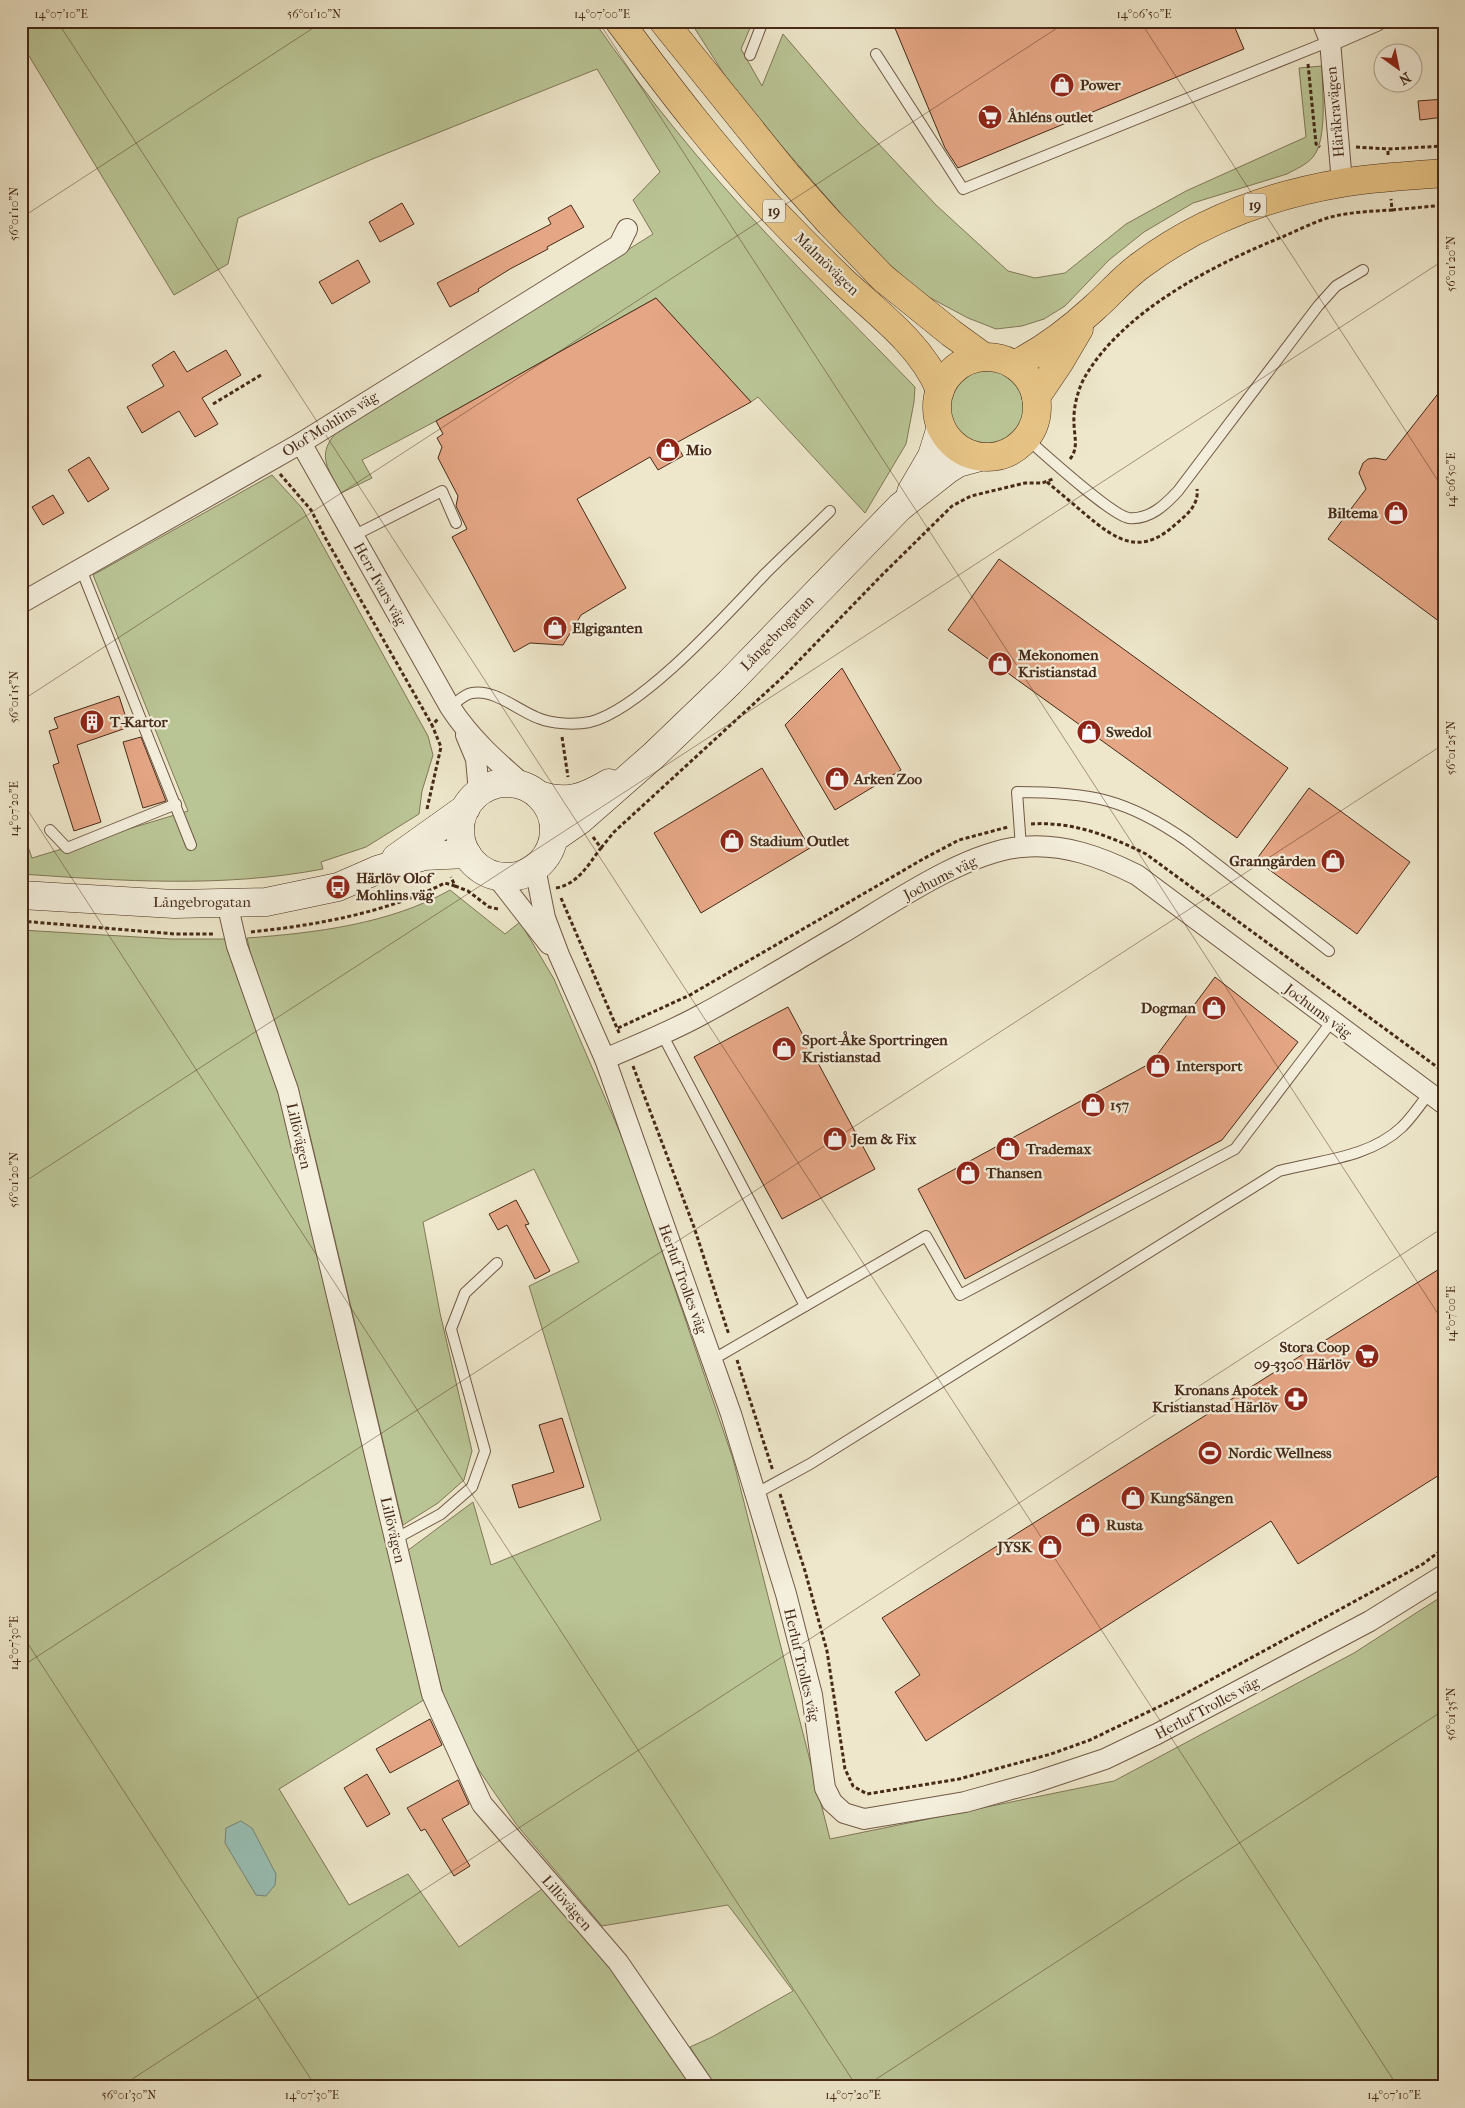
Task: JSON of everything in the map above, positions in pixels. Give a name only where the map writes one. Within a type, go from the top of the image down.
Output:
[{"type":"main road","name":"Malmövägen","points":[[619,21],[682,106],[725,157],[774,212],[908,342],[928,366],[940,390]]},
{"type":"main road","name":"Malmövägen","points":[[663,21],[700,70],[787,175],[858,252],[883,278],[984,358]]},
{"type":"main road","points":[[670,21],[700,70]]},
{"type":"main road","name":"19","points":[[1014,365],[1055,342],[1140,265],[1208,224],[1247,207],[1342,183],[1444,173]]},
{"type":"main road","name":"19","points":[[1036,397],[1059,363],[1077,331],[1094,308]]},
{"type":"main road","points":[[984,358],[1005,361],[1014,365],[1032,385],[1036,397],[1035,421],[1026,438],[1014,449],[1003,454],[980,457],[968,454],[948,438],[941,427],[937,402],[940,390],[947,377],[958,367],[970,360],[984,358]]},
{"type":"main road","name":"Långebrogatan","points":[[554,838],[580,820],[653,756],[730,682],[900,507],[918,483],[932,456],[941,427]]},
{"type":"main road","name":"Långebrogatan","points":[[900,507],[947,470],[958,464],[980,457]]},
{"type":"main road","name":"Långebrogatan","points":[[532,791],[556,800],[572,800],[602,788],[653,756]]},
{"type":"main road","points":[[501,783],[532,791],[552,815],[554,838],[547,855],[535,868],[513,877],[496,876],[479,868],[466,854],[460,831],[473,800],[501,783]]},
{"type":"main road","name":"Långebrogatan","points":[[377,870],[473,800]]},
{"type":"main road","name":"Långebrogatan","points":[[21,895],[174,904],[266,902],[338,887],[377,870],[424,856],[466,854]]},
{"type":"street","name":"Häråkravägen","points":[[1322,21],[1330,41],[1342,183]]},
{"type":"street","points":[[1330,41],[1376,21]]},
{"type":"street","name":"Olof Mohlins väg","points":[[21,603],[301,443],[619,245],[627,229]]},
{"type":"street","name":"Herr Ivars väg","points":[[301,443],[461,724],[494,760],[532,791]]},
{"type":"street","name":"Herr Ivars väg","points":[[461,724],[476,759],[473,800]]},
{"type":"street","name":"Jochums väg","points":[[605,1059],[701,1015],[966,862],[996,852],[1021,847],[1076,850],[1106,859],[1138,875],[1436,1098]]},
{"type":"street","name":"Herluf Trolles väg","points":[[535,868],[545,918],[558,955],[605,1059],[712,1360],[756,1494],[786,1594],[812,1695],[825,1788],[832,1802],[844,1812],[864,1819],[965,1802],[1033,1783],[1105,1759],[1158,1734],[1362,1625],[1444,1575]]},
{"type":"street","name":"Herluf Trolles väg","points":[[496,876],[558,955]]},
{"type":"street","name":"Lillövägen","points":[[227,903],[237,946],[288,1090],[432,1694],[482,1804],[618,1962],[704,2087]]},
{"type":"lane","points":[[750,55],[763,21]]},
{"type":"lane","points":[[876,54],[963,189],[1330,41]]},
{"type":"lane","points":[[1026,438],[1113,510],[1129,518],[1148,515],[1166,504],[1212,448],[1318,306],[1336,286],[1364,270]]},
{"type":"lane","points":[[353,536],[442,491],[456,523]]},
{"type":"lane","points":[[450,707],[469,693],[488,694],[540,719],[559,723],[590,722],[619,709],[670,669],[736,606],[830,511]]},
{"type":"lane","points":[[81,569],[192,845]]},
{"type":"lane","points":[[1021,847],[1021,824],[1017,792],[1068,792],[1119,803],[1148,816],[1187,841],[1329,951]]},
{"type":"lane","points":[[50,830],[67,848],[176,804]]},
{"type":"lane","points":[[712,1360],[926,1236],[960,1295],[1235,1149],[1332,1021]]},
{"type":"lane","points":[[662,1034],[805,1306]]},
{"type":"lane","points":[[756,1494],[818,1459],[1279,1171],[1341,1157],[1376,1146],[1436,1098]]},
{"type":"lane","points":[[395,1539],[441,1514],[472,1487],[485,1451],[451,1329],[465,1293],[496,1263]]},
{"type":"path","points":[[1392,210],[1388,178],[1388,149],[1444,146]]},
{"type":"path","points":[[601,848],[614,832],[785,675],[952,506],[971,496],[985,492],[1025,484],[1042,483],[1053,479],[1072,456],[1076,444],[1074,422],[1077,399],[1084,377],[1099,354],[1131,324],[1161,301],[1204,273],[1247,251],[1334,216],[1444,205]]},
{"type":"path","points":[[213,404],[261,375]]},
{"type":"path","points":[[269,461],[311,510],[432,725]]},
{"type":"path","points":[[618,1028],[690,995],[923,859],[959,840],[1021,824],[1036,823],[1069,826],[1095,832],[1121,841],[1146,854],[1444,1072]]},
{"type":"path","points":[[561,897],[627,1050],[694,1227],[806,1570],[827,1651],[845,1769],[853,1786],[867,1794],[959,1779],[1052,1754],[1090,1740],[1200,1686],[1414,1568],[1444,1548]]},
{"type":"green space","points":[[21,21],[594,21],[654,103],[719,181],[783,251],[915,387],[906,444],[865,513],[758,397],[751,402],[656,298],[436,421],[362,460],[372,478],[341,493],[329,470],[325,456],[329,442],[335,434],[653,234],[633,200],[660,172],[597,69],[370,160],[238,218],[228,264],[174,295],[29,56],[21,61]]},
{"type":"green space","points":[[690,21],[753,21],[741,49],[762,86],[783,34],[860,124],[936,205],[1008,271],[1035,278],[1065,273],[1126,224],[1186,191],[1306,137],[1299,68],[1322,66],[1323,113],[1321,138],[1318,149],[1313,157],[1297,169],[1287,174],[1193,203],[1144,232],[1109,260],[1065,306],[1044,319],[1022,326],[996,329],[968,318],[923,294],[871,248],[738,96]]},
{"type":"green space","points":[[987,368],[1002,371],[1015,379],[1023,392],[1026,407],[1023,422],[1015,435],[1002,443],[987,446],[972,443],[959,435],[951,422],[948,407],[951,392],[959,379],[972,371]]},
{"type":"green space","points":[[272,475],[302,508],[428,736],[433,755],[422,791],[419,814],[366,847],[321,862],[323,869],[285,875],[210,881],[135,881],[21,874],[21,827],[32,858],[188,811],[93,575]]},
{"type":"green space","points":[[450,890],[505,934],[520,922],[554,979],[627,1149],[733,1459],[830,1839],[1114,1781],[1354,1653],[1444,1595],[1444,2087],[716,2087],[690,2047],[712,2037],[793,1991],[728,1905],[602,1926],[516,1824],[472,1760],[443,1694],[407,1551],[473,1502],[491,1565],[601,1520],[529,1286],[579,1262],[534,1169],[423,1222],[440,1313],[472,1451],[464,1480],[438,1503],[403,1525],[303,1106],[258,987],[247,938],[325,930],[352,925],[403,911],[427,902]]},
{"type":"green space","points":[[21,930],[171,939],[230,939],[277,1082],[427,1698],[279,1789],[349,1905],[408,1874],[459,1947],[545,1887],[612,1965],[698,2087],[21,2087]]},
{"type":"water","points":[[241,1821],[252,1828],[276,1874],[275,1885],[266,1896],[256,1895],[225,1843],[226,1828]]},
{"type":"building","points":[[892,21],[1232,21],[1244,49],[958,168],[945,148]]},
{"type":"building","points":[[1444,99],[1444,117],[1420,120],[1418,101]]},
{"type":"building","points":[[402,203],[414,224],[380,242],[369,222]]},
{"type":"building","points":[[571,205],[584,227],[510,269],[478,289],[479,291],[450,307],[437,283],[551,224],[548,218]]},
{"type":"building","points":[[358,260],[370,282],[332,304],[319,282]]},
{"type":"building","points":[[656,298],[751,402],[676,443],[683,456],[658,470],[650,457],[577,499],[626,588],[581,615],[563,645],[530,643],[514,652],[452,537],[467,529],[456,506],[458,496],[438,458],[442,447],[437,438],[443,434],[436,421]]},
{"type":"building","points":[[226,350],[241,375],[202,398],[218,424],[195,437],[179,411],[142,433],[127,407],[164,386],[152,365],[174,351],[187,372]]},
{"type":"building","name":"Biltema","points":[[1444,386],[1444,625],[1328,539],[1366,489],[1359,473],[1363,463],[1368,459],[1375,458],[1386,460]]},
{"type":"building","points":[[89,457],[109,489],[88,502],[68,470]]},
{"type":"building","points":[[53,495],[64,513],[43,525],[32,507]]},
{"type":"building","points":[[999,559],[1288,768],[1237,838],[948,630]]},
{"type":"building","points":[[842,668],[901,770],[835,810],[785,725]]},
{"type":"building","points":[[119,696],[129,727],[77,745],[101,822],[74,831],[53,765],[59,763],[49,731],[58,728],[54,718]]},
{"type":"building","name":"T-Kartor","points":[[141,737],[166,801],[143,808],[123,742]]},
{"type":"building","name":"Stadium Outlet","points":[[762,768],[810,848],[701,913],[654,833]]},
{"type":"building","name":"Granngården","points":[[1309,788],[1410,862],[1357,934],[1256,860]]},
{"type":"building","points":[[1215,977],[1298,1042],[1222,1140],[965,1279],[918,1189],[1151,1063]]},
{"type":"building","points":[[788,1007],[875,1169],[782,1219],[694,1057]]},
{"type":"building","points":[[516,1200],[529,1224],[525,1225],[550,1271],[535,1279],[507,1225],[498,1230],[489,1214]]},
{"type":"building","points":[[1444,1266],[1444,1472],[1298,1564],[1271,1521],[926,1741],[895,1692],[920,1675],[882,1618]]},
{"type":"building","points":[[562,1418],[584,1487],[519,1508],[512,1485],[554,1472],[539,1425]]},
{"type":"building","points":[[430,1719],[442,1745],[390,1773],[376,1749]]},
{"type":"building","points":[[367,1774],[390,1814],[367,1827],[344,1788]]},
{"type":"building","points":[[458,1780],[469,1804],[442,1819],[470,1866],[454,1876],[425,1829],[421,1831],[407,1808]]},
{"type":"place","name":"Power","points":[[1062,85]]},
{"type":"place","name":"Åhléns outlet","points":[[990,117]]},
{"type":"place","name":"Mio","points":[[668,450]]},
{"type":"place","name":"Biltema","points":[[1396,513]]},
{"type":"place","name":"Elgiganten","points":[[555,628]]},
{"type":"place","name":"Mekonomen Kristianstad","points":[[1000,664]]},
{"type":"place","name":"T-Kartor","points":[[92,722]]},
{"type":"place","name":"Swedol","points":[[1089,732]]},
{"type":"place","name":"Arken Zoo","points":[[837,779]]},
{"type":"place","name":"Stadium Outlet","points":[[732,841]]},
{"type":"place","name":"Granngården","points":[[1333,861]]},
{"type":"place","name":"Härlöv Olof Mohlins väg","points":[[338,887]]},
{"type":"place","name":"Dogman","points":[[1214,1008]]},
{"type":"place","name":"Sport-Åke Sportringen Kristianstad","points":[[784,1049]]},
{"type":"place","name":"Intersport","points":[[1158,1066]]},
{"type":"place","name":"157","points":[[1093,1105]]},
{"type":"place","name":"Jem & Fix","points":[[835,1139]]},
{"type":"place","name":"Trademax","points":[[1008,1149]]},
{"type":"place","name":"Thansen","points":[[968,1173]]},
{"type":"place","name":"Stora Coop 09-3300 Härlöv","points":[[1367,1356]]},
{"type":"place","name":"Kronans Apotek Kristianstad Härlöv","points":[[1296,1399]]},
{"type":"place","name":"Nordic Wellness","points":[[1210,1453]]},
{"type":"place","name":"KungSängen","points":[[1133,1498]]},
{"type":"place","name":"Rusta","points":[[1088,1525]]},
{"type":"place","name":"JYSK","points":[[1050,1547]]}]
